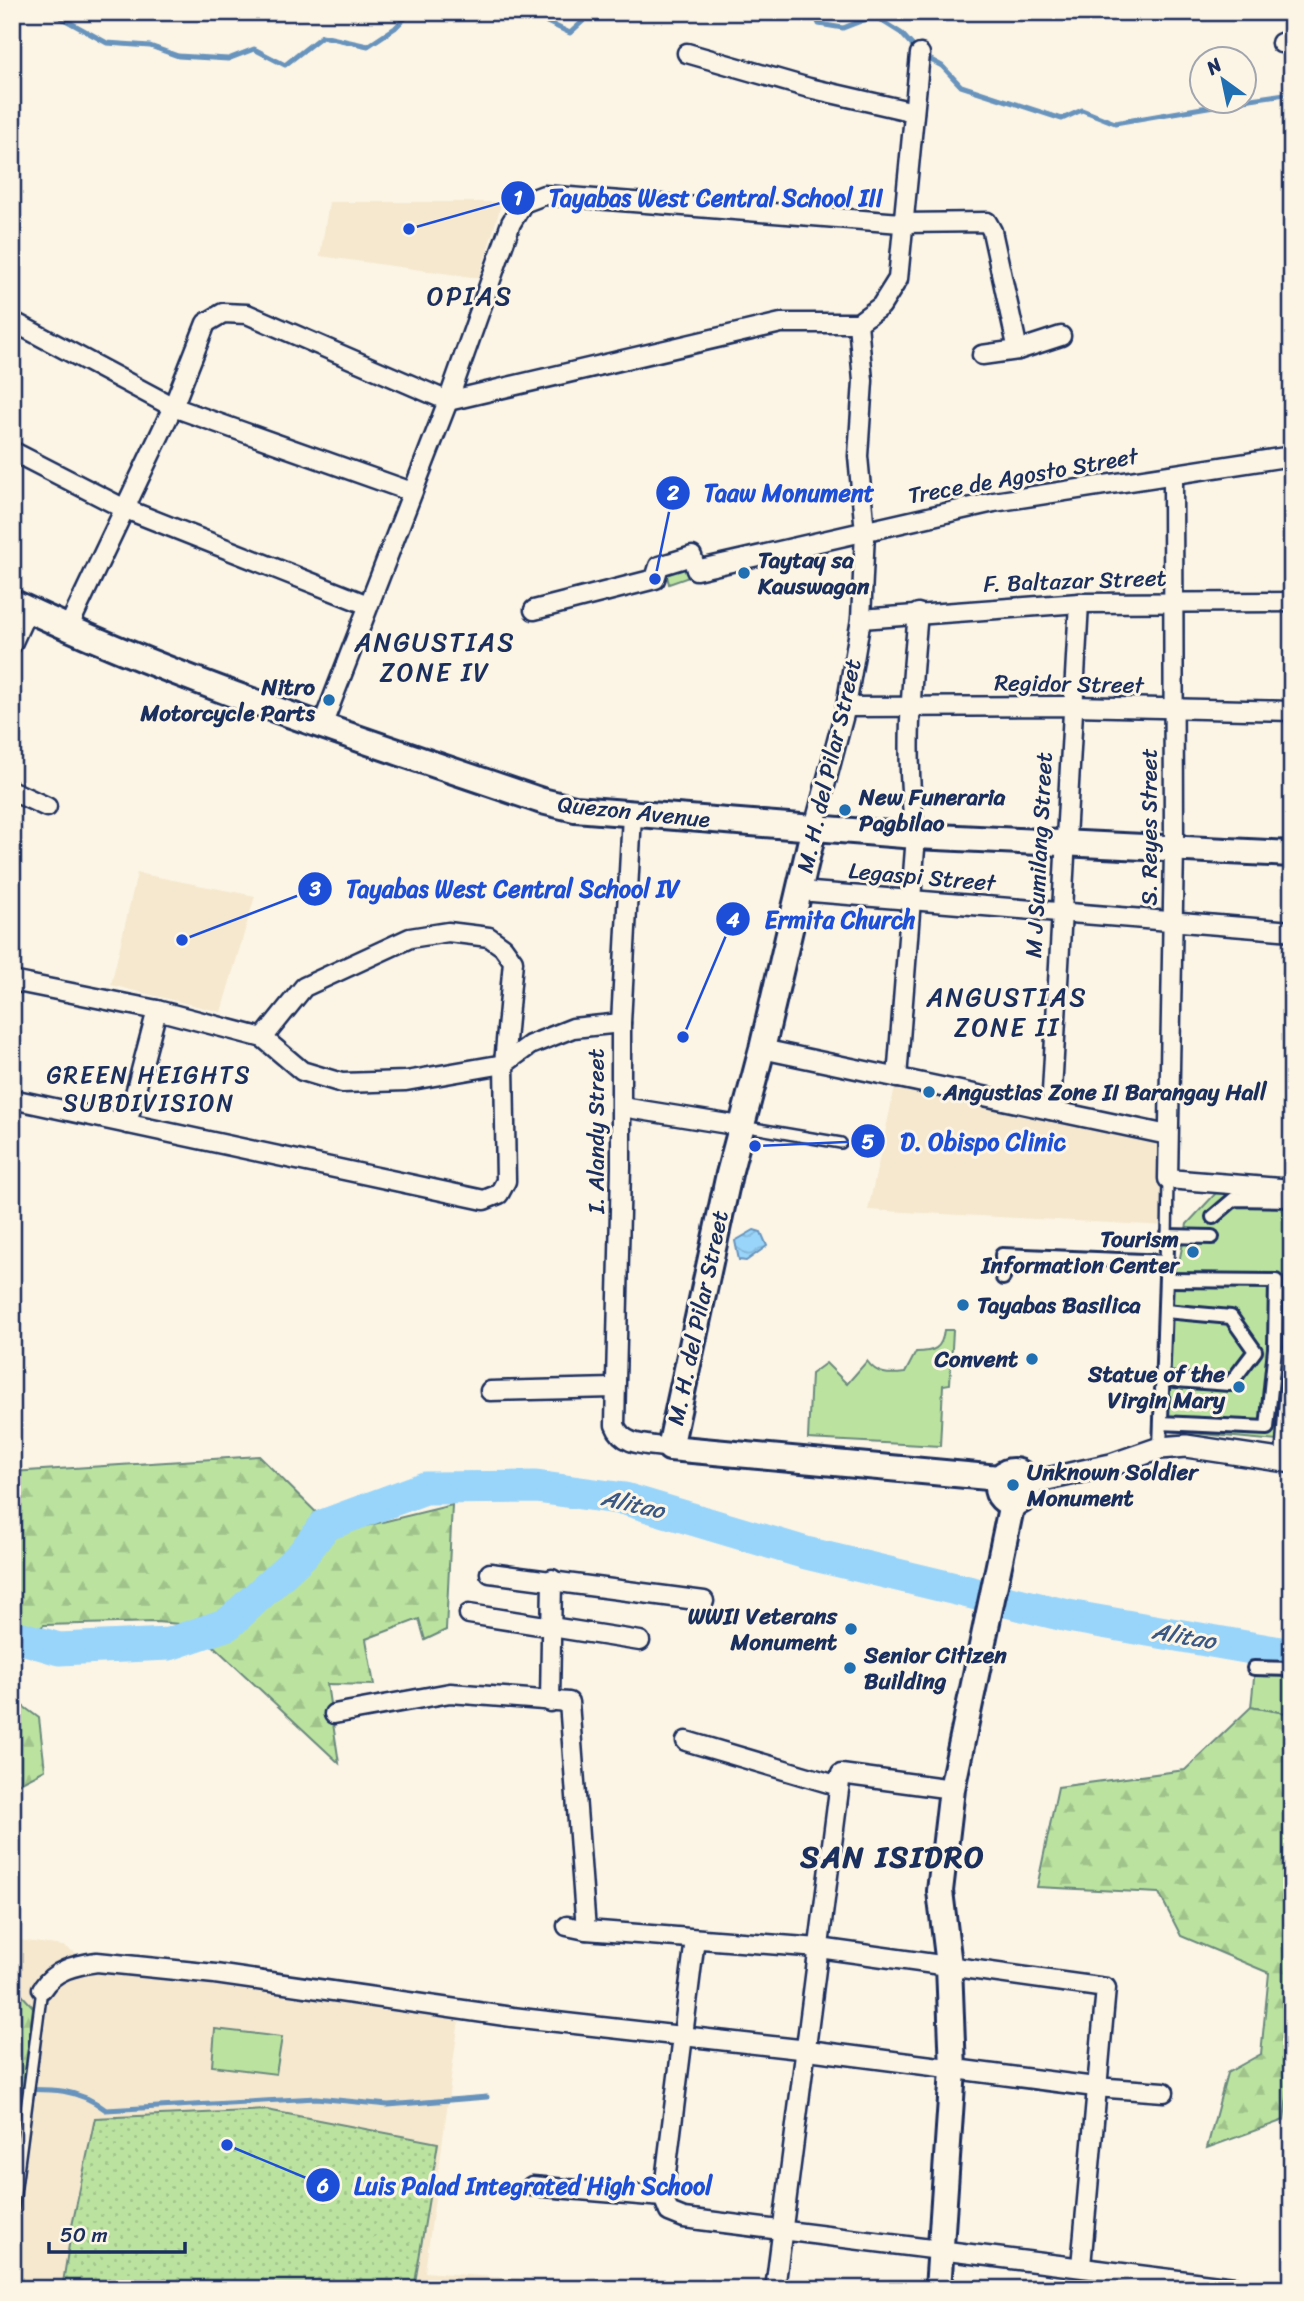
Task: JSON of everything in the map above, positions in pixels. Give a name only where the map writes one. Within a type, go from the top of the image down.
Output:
[{"type":"main road","name":"Quezon Avenue","points":[[20,606],[68,628],[322,726],[542,801],[575,809],[916,836],[1292,854]]},
{"type":"main road","name":"M. H. del Pilar Street","points":[[670,1448],[740,1126],[762,1049],[814,827]]},
{"type":"main road","points":[[670,1448],[999,1478]]},
{"type":"main road","points":[[1019,1471],[1029,1483],[1026,1497],[1012,1503],[998,1494],[999,1478],[1004,1473],[1019,1471]]},
{"type":"main road","points":[[938,2289],[953,2070],[949,1965],[940,1891],[952,1788],[1012,1503]]},
{"type":"street","points":[[687,53],[808,88],[914,112]]},
{"type":"street","points":[[68,628],[173,407],[206,323],[223,313],[247,314],[448,401],[781,323],[858,323],[881,306],[898,279],[901,223],[920,54]]},
{"type":"street","points":[[322,726],[448,401],[511,223],[523,203],[544,195],[901,223],[987,222],[992,231],[1018,349]]},
{"type":"street","points":[[12,321],[173,407],[412,492]]},
{"type":"street","name":"M. H. del Pilar Street","points":[[814,827],[846,707],[861,619],[865,531],[858,456],[863,381],[858,323]]},
{"type":"street","points":[[982,355],[1018,349],[1061,336]]},
{"type":"street","points":[[12,451],[123,508],[368,605]]},
{"type":"street","name":"Trece de Agosto Street","points":[[534,610],[655,579],[659,566],[692,556],[696,570],[1007,499],[1292,456]]},
{"type":"street","name":"S. Reyes Street","points":[[1168,1179],[1174,848],[1172,475]]},
{"type":"street","name":"F. Baltazar Street","points":[[861,619],[1079,603],[1292,602]]},
{"type":"street","name":"M J Sumilang Street","points":[[1051,1110],[1063,842],[1079,603]]},
{"type":"street","points":[[12,644],[20,606]]},
{"type":"street","points":[[897,1078],[908,902],[916,836],[910,800],[910,707],[918,613]]},
{"type":"street","name":"Regidor Street","points":[[846,707],[1073,706],[1174,711],[1292,711]]},
{"type":"street","points":[[12,791],[47,807]]},
{"type":"street","name":"I. Alandy Street","points":[[632,815],[621,1023],[622,1107],[615,1425],[619,1437],[627,1441],[670,1448]]},
{"type":"street","name":"Legaspi Street","points":[[800,891],[908,902],[1292,931]]},
{"type":"street","points":[[12,1100],[484,1200],[499,1195],[506,1181],[504,1064],[513,961],[503,947],[489,937],[448,932],[411,938],[304,987],[263,1038]]},
{"type":"street","points":[[12,981],[157,1010],[263,1038],[302,1071],[342,1083],[406,1081],[504,1064],[530,1045],[573,1028],[621,1023]]},
{"type":"street","points":[[127,1124],[157,1010]]},
{"type":"street","points":[[762,1049],[1168,1135]]},
{"type":"street","points":[[622,1107],[740,1126]]},
{"type":"street","points":[[1168,1179],[1292,1189]]},
{"type":"street","points":[[1213,1217],[1234,1199],[1292,1200]]},
{"type":"street","points":[[1160,1448],[1167,1242],[1212,1237]]},
{"type":"street","points":[[1003,1278],[1002,1255],[1167,1262]]},
{"type":"street","points":[[1029,1483],[1111,1465],[1160,1448],[1186,1446],[1288,1462],[1287,1352],[1276,1281],[1166,1280]]},
{"type":"street","points":[[1165,1311],[1231,1317],[1255,1351]]},
{"type":"street","points":[[1255,1351],[1287,1352]]},
{"type":"street","points":[[1163,1379],[1230,1384],[1255,1351]]},
{"type":"street","points":[[1161,1423],[1267,1428],[1287,1352]]},
{"type":"street","points":[[490,1391],[614,1388]]},
{"type":"street","points":[[490,1573],[704,1601]]},
{"type":"street","points":[[550,1702],[552,1579]]},
{"type":"street","points":[[469,1614],[640,1641]]},
{"type":"street","points":[[1254,1668],[1292,1670]]},
{"type":"street","points":[[334,1714],[450,1693],[569,1702],[586,1930]]},
{"type":"street","points":[[686,1741],[839,1786]]},
{"type":"street","points":[[775,2289],[808,2050],[841,1774],[952,1788]]},
{"type":"street","points":[[566,1926],[586,1930],[819,1948],[1106,1988],[1081,2266]]},
{"type":"street","points":[[695,1939],[663,2197],[669,2212],[684,2218],[1250,2289]]},
{"type":"street","points":[[41,1989],[53,1976],[77,1965],[97,1962],[215,1974],[512,2017],[808,2050],[1095,2087],[1164,2092]]},
{"type":"street","points":[[532,2186],[663,2197]]},
{"type":"lane","points":[[740,1126],[841,1143]]},
{"type":"lane","points":[[1167,1242],[1168,1179]]},
{"type":"lane","points":[[12,2217],[41,1989]]},
{"type":"shaded area","points":[[329,202],[502,202],[479,278],[320,256]]},
{"type":"shaded area","points":[[137,873],[255,896],[221,1012],[111,985]]},
{"type":"shaded area","points":[[897,1078],[1168,1135],[1168,1226],[868,1210]]},
{"type":"shaded area","points":[[12,1939],[63,1946],[107,1969],[459,2019],[425,2272],[577,2283],[577,2289],[12,2289]]},
{"type":"green space","points":[[687,561],[692,576],[669,584],[665,568]]},
{"type":"green space","points":[[1216,1193],[1292,1195],[1292,1265],[1288,1265],[1277,1441],[1160,1430],[1167,1262],[1179,1262],[1187,1224]]},
{"type":"green space","points":[[944,1330],[953,1330],[950,1384],[943,1385],[940,1446],[808,1439],[811,1374],[826,1363],[847,1384],[867,1361],[884,1373],[905,1373],[916,1352],[932,1350],[939,1345]]},
{"type":"green space","points":[[259,1456],[337,1533],[452,1505],[446,1630],[425,1640],[419,1619],[366,1639],[374,1685],[327,1684],[339,1763],[191,1625],[156,1622],[44,1625],[12,1650],[12,1472]]},
{"type":"green space","points":[[1257,1650],[1292,1655],[1292,1714],[1251,1707]]},
{"type":"green space","points":[[12,1698],[39,1718],[45,1770],[12,1787]]},
{"type":"green space","points":[[1251,1707],[1292,1714],[1292,2059],[1284,2120],[1207,2148],[1227,2073],[1261,2054],[1269,1973],[1181,1936],[1159,1893],[1037,1887],[1058,1787],[1185,1770]]},
{"type":"green space","points":[[20,1993],[33,2007],[22,2097],[12,2103],[12,2001]]},
{"type":"green space","points":[[215,2029],[282,2037],[276,2074],[212,2066]]},
{"type":"green space","points":[[267,2110],[438,2143],[414,2289],[62,2289],[72,2226],[95,2118]]},
{"type":"water","points":[[754,1230],[761,1232],[767,1246],[746,1261],[739,1260],[735,1241]]},
{"type":"waterway","points":[[51,12],[107,43],[150,46],[178,56],[228,59],[254,49],[285,65],[322,36],[368,46],[395,28],[411,12]]},
{"type":"waterway","points":[[526,12],[570,33],[593,12]]},
{"type":"waterway","points":[[814,12],[819,24],[843,28],[874,16],[901,33],[920,54],[942,66],[961,86],[1062,119],[1082,110],[1115,123],[1188,110]]},
{"type":"waterway","points":[[1258,98],[1292,93]]},
{"type":"waterway","name":"Alitao","points":[[12,1635],[59,1649],[169,1644],[228,1624],[303,1554],[325,1525],[425,1488],[536,1487],[625,1499],[806,1553],[1068,1616],[1292,1655]]},
{"type":"waterway","points":[[12,2090],[73,2093],[106,2110],[316,2098],[388,2105],[487,2097]]},
{"type":"place","name":"Tayabas West Central School III","points":[[409,229]]},
{"type":"place","name":"Taytay sa Kauswagan","points":[[744,573]]},
{"type":"place","name":"Taaw Monument","points":[[655,579]]},
{"type":"place","name":"Nitro Motorcycle Parts","points":[[329,700]]},
{"type":"place","name":"New Funeraria Pagbilao","points":[[845,810]]},
{"type":"place","name":"Tayabas West Central School IV","points":[[182,940]]},
{"type":"place","name":"Ermita Church","points":[[683,1037]]},
{"type":"place","name":"Angustias Zone II Barangay Hall","points":[[929,1092]]},
{"type":"place","name":"D. Obispo Clinic","points":[[755,1146]]},
{"type":"place","name":"Tourism Information Center","points":[[1193,1252]]},
{"type":"place","name":"Tayabas Basilica","points":[[963,1305]]},
{"type":"place","name":"Convent","points":[[1032,1359]]},
{"type":"place","name":"Statue of the Virgin Mary","points":[[1239,1387]]},
{"type":"place","name":"Unknown Soldier Monument","points":[[1013,1485]]},
{"type":"place","name":"WWII Veterans Monument","points":[[851,1629]]},
{"type":"place","name":"Senior Citizen Building","points":[[850,1668]]},
{"type":"place","name":"Luis Palad Integrated High School","points":[[227,2145]]},
{"type":"district","name":"OPIAS","points":[[470,296]]},
{"type":"district","name":"ANGUSTIAS ZONE IV","points":[[435,657]]},
{"type":"district","name":"ANGUSTIAS ZONE II","points":[[1007,1012]]},
{"type":"district","name":"GREEN HEIGHTS SUBDIVISION","points":[[149,1089]]},
{"type":"district","name":"SAN ISIDRO","points":[[893,1857]]}]
